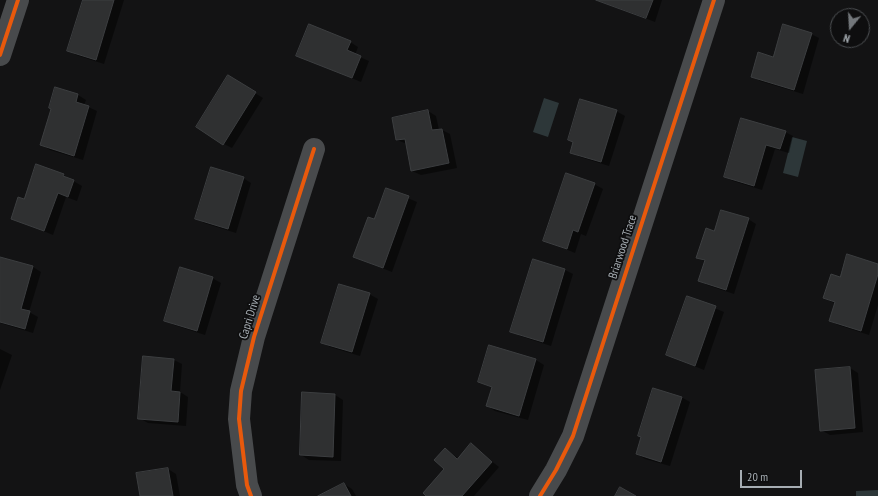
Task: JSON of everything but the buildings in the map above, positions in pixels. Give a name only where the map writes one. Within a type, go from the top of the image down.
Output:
[{"type":"street","points":[[0,54],[18,0]]},
{"type":"street","name":"Briarwood Trace","points":[[540,496],[556,470],[572,436],[714,0]]},
{"type":"street","name":"Capri Drive","points":[[251,496],[247,484],[239,419],[241,391],[254,337],[314,149]]},
{"type":"shaded area","points":[[544,98],[559,103],[548,137],[533,132]]},
{"type":"shaded area","points":[[792,137],[807,141],[798,177],[783,173]]},
{"type":"shaded area","points":[[878,490],[878,496],[856,496],[856,491]]},
{"type":"cycle path","points":[[0,55],[18,0]]},
{"type":"cycle path","points":[[540,496],[556,470],[573,436],[714,0]]},
{"type":"cycle path","points":[[251,496],[247,485],[239,419],[241,391],[254,337],[314,149]]}]
